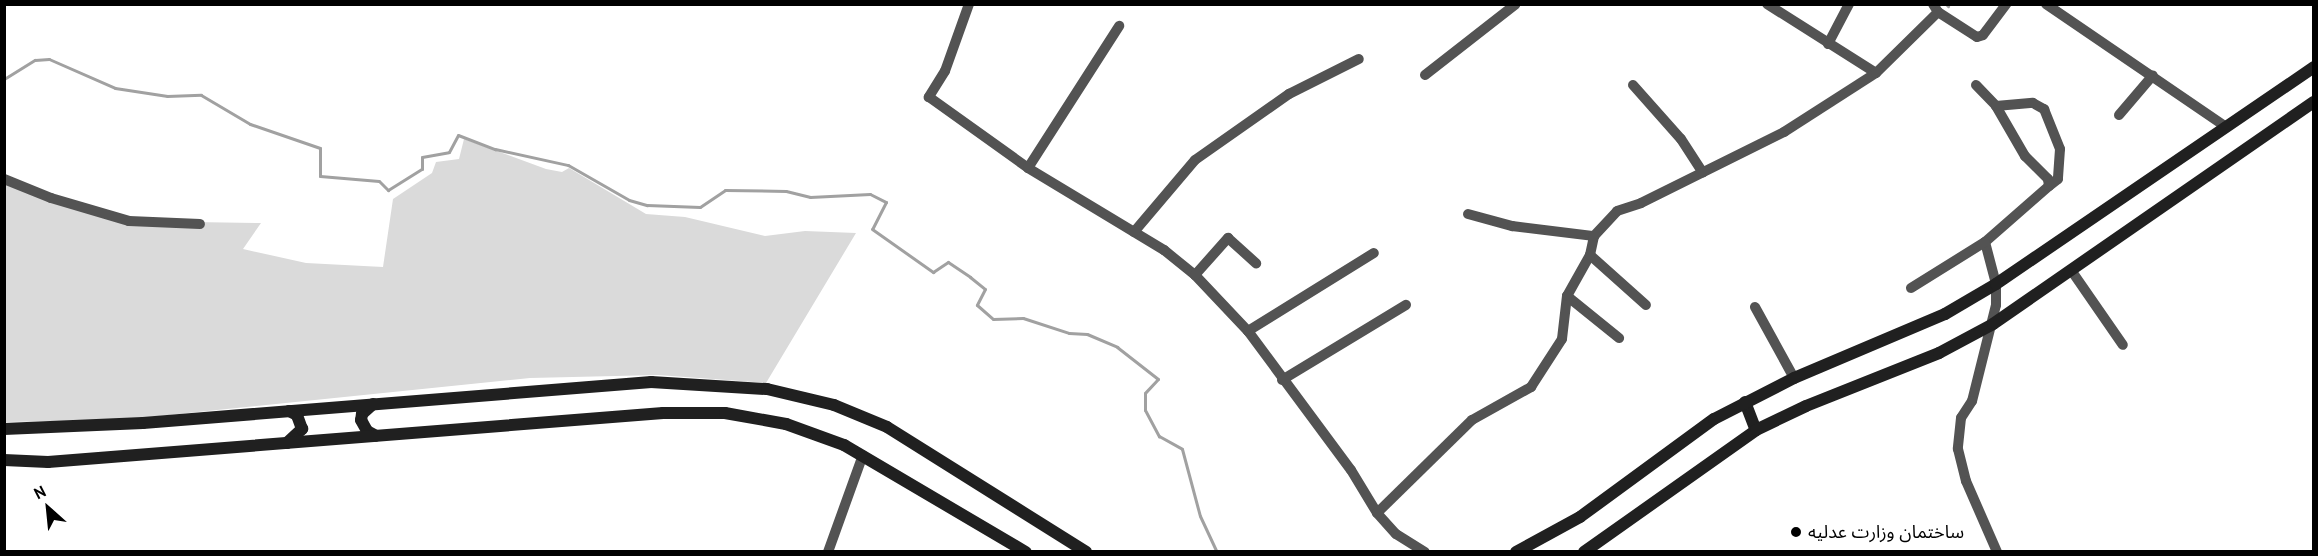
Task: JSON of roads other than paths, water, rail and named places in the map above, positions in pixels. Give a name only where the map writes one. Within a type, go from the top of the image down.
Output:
[{"type":"street","points":[[969,4],[945,71],[929,97],[1028,168],[1134,232],[1195,276],[1248,332],[1351,470],[1377,513],[1396,534],[1425,552]]},
{"type":"street","points":[[1425,75],[1516,4]]},
{"type":"street","points":[[1828,44],[1849,4]]},
{"type":"street","points":[[1377,513],[1472,420],[1531,387],[1562,339],[1567,296],[1590,255],[1594,236],[1617,211],[1703,173],[1784,132],[1876,73],[1935,8],[1977,37],[1983,35],[2006,4]]},
{"type":"street","points":[[2046,4],[2225,126]]},
{"type":"street","points":[[1768,5],[1876,73]]},
{"type":"street","points":[[1028,168],[1119,26]]},
{"type":"street","points":[[1134,232],[1195,160],[1289,94],[1359,59]]},
{"type":"street","points":[[1516,552],[1580,517],[1714,419],[1794,378],[1945,314],[1996,284],[2313,67]]},
{"type":"street","points":[[2119,115],[2152,75]]},
{"type":"street","points":[[1634,85],[1681,140],[1703,173]]},
{"type":"street","points":[[1976,85],[1996,106],[2025,156],[2048,179],[2049,186]]},
{"type":"street","points":[[1584,552],[1756,430],[1806,406],[1939,353],[1993,324],[2313,102]]},
{"type":"street","points":[[1911,288],[1985,242],[2058,179],[2060,149],[2044,109],[2033,103],[1996,106]]},
{"type":"street","points":[[4,179],[51,198],[129,221],[200,224]]},
{"type":"street","points":[[1468,214],[1512,226],[1594,236]]},
{"type":"street","points":[[1195,276],[1228,238],[1256,263]]},
{"type":"street","points":[[1985,242],[1996,284],[1993,324],[1972,401],[1961,418],[1958,449],[1966,481],[1997,552]]},
{"type":"street","points":[[1248,332],[1374,253]]},
{"type":"street","points":[[1590,255],[1646,304]]},
{"type":"street","points":[[2071,270],[2123,345]]},
{"type":"street","points":[[1567,296],[1619,338]]},
{"type":"street","points":[[1282,380],[1406,304]]},
{"type":"street","points":[[1755,308],[1794,378]]},
{"type":"street","points":[[4,429],[289,411],[651,382],[781,392],[834,405],[887,428],[1086,552]]},
{"type":"street","points":[[1745,402],[1756,430]]},
{"type":"street","points":[[374,404],[366,409],[361,420],[367,431],[376,436]]},
{"type":"street","points":[[286,443],[302,429],[297,416],[289,411]]},
{"type":"street","points":[[4,460],[48,462],[663,413],[725,412],[786,424],[863,455],[1026,552]]},
{"type":"street","points":[[828,552],[863,455]]},
{"type":"waterway","points":[[4,79],[35,60],[49,59],[115,88],[167,96],[201,95],[250,124],[320,148],[320,176],[379,181],[388,190],[422,169],[422,157],[449,152],[458,135],[495,149],[568,165],[629,200],[647,205],[700,207],[725,190],[786,191],[810,197],[870,194],[886,202],[872,229],[933,272],[948,262],[970,277],[985,289],[977,305],[993,319],[1023,318],[1069,333],[1087,334],[1117,347],[1158,379],[1145,393],[1145,410],[1159,436],[1182,449],[1200,516],[1217,552]]},
{"type":"place","name":"ساختمان وزارت عدلیه","points":[[1796,532]]}]
